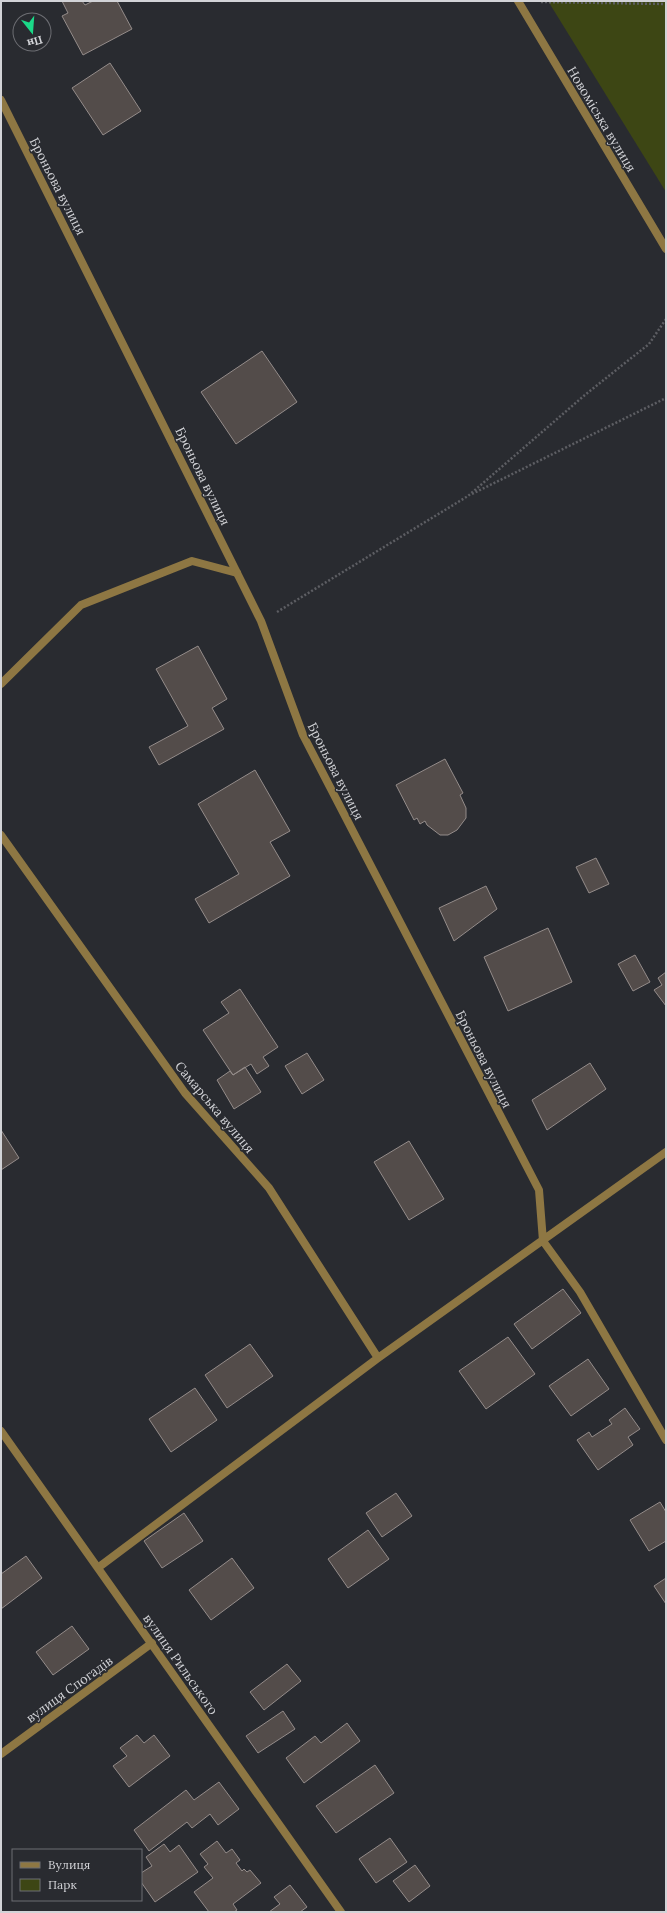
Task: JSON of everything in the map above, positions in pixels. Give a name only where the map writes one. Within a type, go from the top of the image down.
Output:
[{"type":"street","name":"Новоміська вулиця","points":[[518,2],[666,249]]},
{"type":"street","name":"Броньова вулиця","points":[[1,100],[261,621],[303,735],[539,1190],[543,1241]]},
{"type":"street","points":[[1,684],[81,605],[192,561],[237,573]]},
{"type":"street","name":"Самарська вулиця","points":[[1,835],[185,1093],[269,1188],[378,1358]]},
{"type":"street","points":[[98,1567],[378,1358],[666,1152]]},
{"type":"street","points":[[543,1241],[580,1292],[666,1440]]},
{"type":"street","name":"вулиця Рильського","points":[[1,1431],[341,1912]]},
{"type":"street","name":"вулиця Спогадів","points":[[1,1754],[152,1643]]},
{"type":"path","points":[[518,2],[666,4]]},
{"type":"path","points":[[468,496],[586,394],[649,344],[666,319]]},
{"type":"path","points":[[261,621],[291,605],[468,496],[666,398]]},
{"type":"green space","points":[[548,1],[666,1],[666,192]]},
{"type":"building","points":[[62,1],[82,1],[85,5],[93,1],[117,1],[132,29],[83,55],[62,16],[68,13]]},
{"type":"building","points":[[110,63],[141,111],[103,135],[72,88]]},
{"type":"building","points":[[262,351],[297,402],[236,444],[201,392]]},
{"type":"building","points":[[198,646],[227,699],[212,708],[224,729],[159,765],[149,747],[188,726],[156,669]]},
{"type":"building","points":[[445,759],[463,793],[460,795],[466,808],[466,818],[457,830],[448,835],[440,835],[427,825],[425,821],[420,824],[417,818],[414,820],[396,785]]},
{"type":"building","points":[[255,770],[290,831],[270,842],[290,876],[209,923],[195,899],[239,874],[198,804]]},
{"type":"building","points":[[596,858],[609,884],[589,893],[576,867]]},
{"type":"building","points":[[486,886],[497,909],[454,941],[439,908]]},
{"type":"building","points":[[548,928],[572,982],[508,1011],[484,957]]},
{"type":"building","points":[[635,955],[650,982],[633,991],[618,964]]},
{"type":"building","points":[[666,972],[666,1006],[654,990],[662,985],[658,978]]},
{"type":"building","points":[[240,989],[278,1047],[263,1057],[269,1066],[257,1074],[251,1064],[233,1075],[203,1030],[229,1013],[221,1002]]},
{"type":"building","points":[[307,1053],[324,1080],[302,1094],[285,1066]]},
{"type":"building","points":[[590,1063],[606,1089],[547,1130],[532,1100]]},
{"type":"building","points":[[245,1067],[261,1092],[234,1109],[217,1080],[230,1071],[233,1075]]},
{"type":"building","points":[[1,1130],[19,1158],[1,1170]]},
{"type":"building","points":[[409,1141],[444,1199],[409,1220],[374,1162]]},
{"type":"building","points":[[563,1289],[581,1313],[532,1349],[514,1324]]},
{"type":"building","points":[[508,1337],[535,1374],[486,1409],[459,1371]]},
{"type":"building","points":[[250,1344],[273,1376],[227,1408],[205,1375]]},
{"type":"building","points":[[588,1359],[609,1389],[571,1416],[549,1386]]},
{"type":"building","points":[[195,1388],[217,1420],[171,1452],[149,1419]]},
{"type":"building","points":[[625,1408],[640,1429],[628,1437],[633,1445],[598,1470],[577,1440],[589,1432],[592,1437],[612,1424],[609,1420]]},
{"type":"building","points":[[396,1493],[412,1516],[382,1537],[366,1513]]},
{"type":"building","points":[[660,1502],[666,1512],[666,1541],[649,1551],[630,1520]]},
{"type":"building","points":[[184,1513],[203,1541],[162,1568],[144,1541]]},
{"type":"building","points":[[368,1530],[389,1559],[348,1588],[328,1559]]},
{"type":"building","points":[[26,1556],[42,1578],[1,1609],[1,1574]]},
{"type":"building","points":[[232,1558],[254,1588],[211,1620],[189,1590]]},
{"type":"building","points":[[666,1578],[666,1604],[654,1586]]},
{"type":"building","points":[[72,1626],[89,1649],[53,1675],[36,1652]]},
{"type":"building","points":[[287,1664],[301,1681],[264,1710],[250,1692]]},
{"type":"building","points":[[283,1711],[295,1729],[258,1753],[246,1736]]},
{"type":"building","points":[[347,1723],[360,1741],[304,1783],[286,1758],[315,1736],[321,1743]]},
{"type":"building","points":[[137,1735],[144,1743],[154,1735],[170,1756],[129,1787],[113,1766],[127,1756],[120,1748]]},
{"type":"building","points":[[375,1765],[394,1793],[336,1833],[316,1806]]},
{"type":"building","points":[[219,1782],[239,1809],[218,1825],[210,1814],[192,1828],[187,1822],[149,1851],[134,1830],[186,1790],[194,1800]]},
{"type":"building","points":[[390,1838],[407,1862],[376,1883],[359,1859]]},
{"type":"building","points":[[217,1841],[226,1853],[232,1849],[240,1860],[236,1863],[242,1871],[244,1869],[247,1872],[250,1870],[261,1883],[233,1904],[237,1910],[234,1912],[209,1912],[194,1892],[213,1878],[204,1867],[208,1864],[200,1854]]},
{"type":"building","points":[[164,1844],[170,1852],[179,1845],[198,1872],[155,1902],[142,1883],[142,1872],[152,1866],[146,1857]]},
{"type":"building","points":[[415,1865],[430,1886],[409,1902],[393,1881]]},
{"type":"building","points":[[290,1885],[307,1907],[300,1912],[269,1912],[280,1904],[274,1897]]}]
